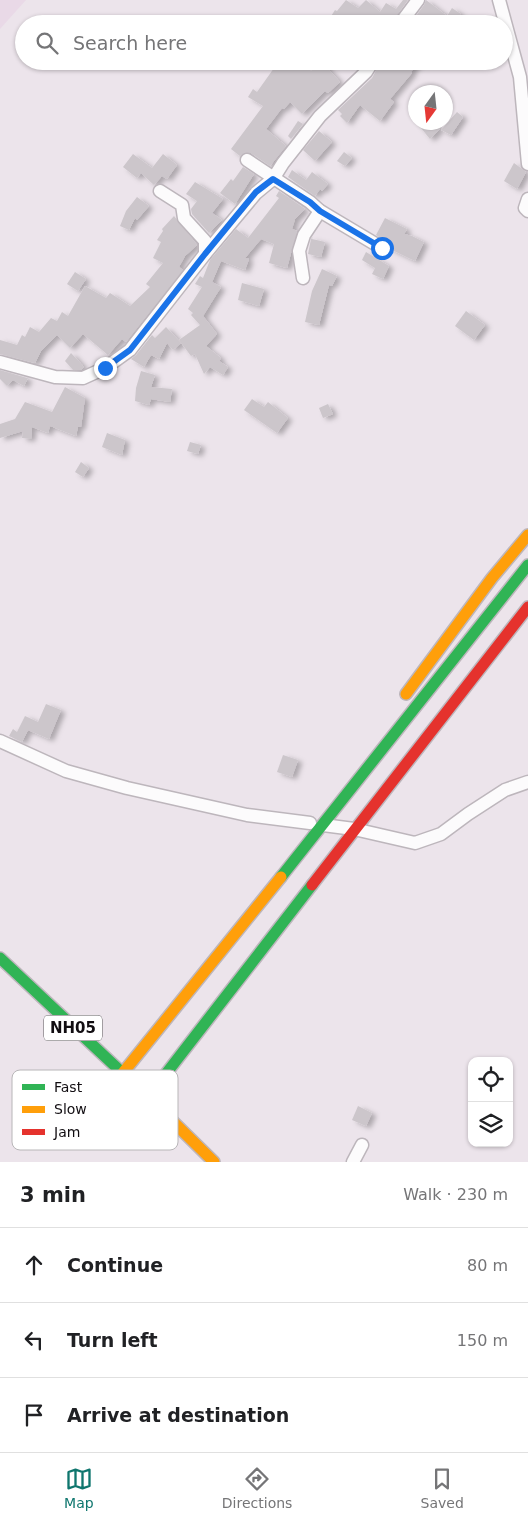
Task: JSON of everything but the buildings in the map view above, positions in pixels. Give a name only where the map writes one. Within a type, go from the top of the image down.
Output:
[{"type":"main road","points":[[398,704],[492,578],[528,535]]},
{"type":"main road","points":[[125,1070],[323,825],[528,565]]},
{"type":"main road","points":[[169,1070],[528,607]]},
{"type":"main road","points":[[162,1024],[164,1007],[292,851],[328,799]]},
{"type":"main road","name":"NH05","points":[[0,958],[118,1070]]},
{"type":"main road","name":"NH05","points":[[178,1127],[214,1162]]},
{"type":"street","points":[[407,15],[418,0]]},
{"type":"street","points":[[499,0],[503,15]]},
{"type":"street","points":[[513,51],[520,77],[528,164]]},
{"type":"street","points":[[0,362],[55,377],[83,378],[105,368],[130,350],[256,192],[273,179],[282,163],[320,116],[367,70]]},
{"type":"street","points":[[247,160],[310,202],[320,211],[382,248]]},
{"type":"street","points":[[160,190],[182,205],[184,218],[205,241],[205,254]]},
{"type":"street","points":[[528,199],[525,208],[528,211]]},
{"type":"street","points":[[303,278],[299,251],[304,235],[320,211]]},
{"type":"street","points":[[0,742],[66,771],[127,788],[247,815],[310,823]]},
{"type":"street","points":[[323,825],[354,829],[415,843],[441,834],[505,790],[528,782]]},
{"type":"street","points":[[353,1162],[362,1145]]},
{"type":"shaded area","points":[[0,0],[26,0],[0,29]]},
{"type":"traffic: fast","points":[[281,877],[528,565]]},
{"type":"traffic: fast","points":[[169,1070],[312,885]]},
{"type":"traffic: fast","points":[[0,958],[119,1070]]},
{"type":"traffic: slow","points":[[406,694],[492,578],[528,535]]},
{"type":"traffic: slow","points":[[125,1070],[281,877]]},
{"type":"traffic: slow","points":[[178,1127],[214,1162]]},
{"type":"traffic: jam","points":[[312,885],[528,607]]},
{"type":"route","points":[[105,368],[130,350],[256,192],[273,179],[310,202],[320,211],[382,248]]}]
